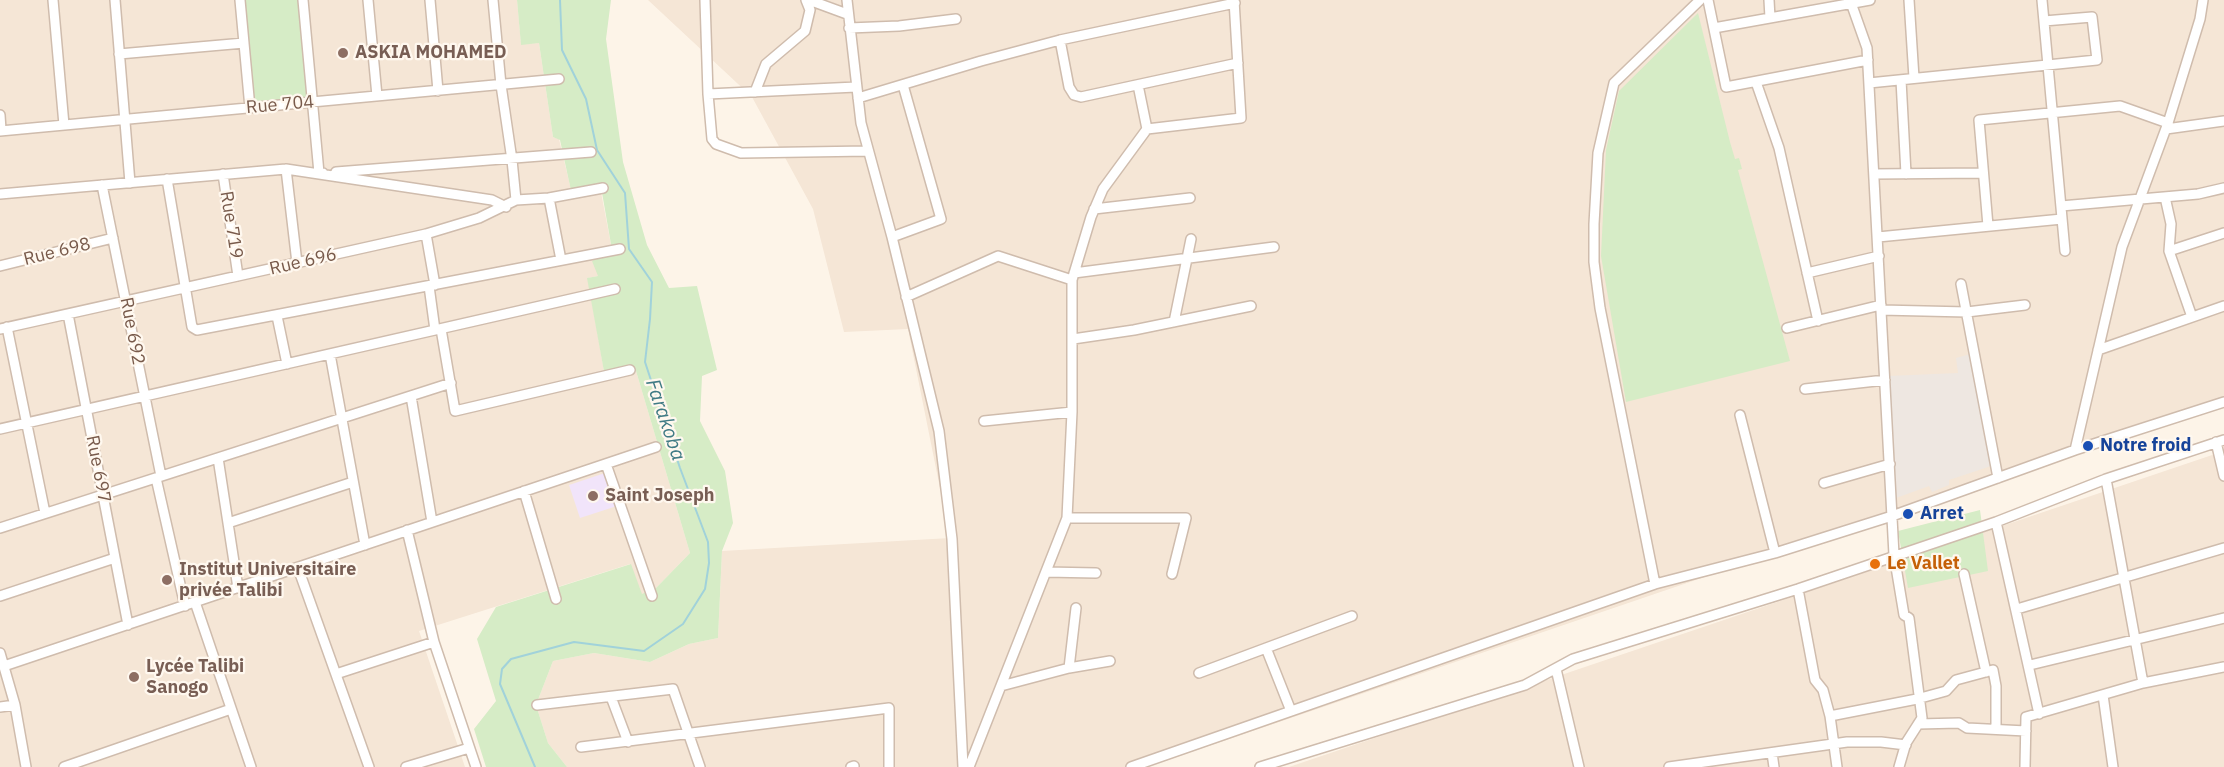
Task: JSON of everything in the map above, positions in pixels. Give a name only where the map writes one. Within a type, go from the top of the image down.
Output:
[{"type":"street","points":[[53,0],[64,124]]},
{"type":"street","points":[[115,0],[130,183]]},
{"type":"street","points":[[240,0],[250,108]]},
{"type":"street","points":[[303,0],[319,173]]},
{"type":"street","points":[[368,0],[377,96]]},
{"type":"street","points":[[430,0],[438,91]]},
{"type":"street","points":[[493,0],[516,200],[549,198],[603,188]]},
{"type":"street","points":[[705,0],[708,94],[712,139],[716,144],[741,153],[868,151]]},
{"type":"street","points":[[755,92],[766,64],[805,31],[810,10],[808,0]]},
{"type":"street","points":[[808,0],[847,14]]},
{"type":"street","points":[[847,0],[861,123],[892,237],[939,431],[952,539],[963,767]]},
{"type":"street","points":[[1656,584],[1599,308],[1594,262],[1598,153],[1614,83],[1700,0]]},
{"type":"street","points":[[1708,0],[1726,87],[1868,60]]},
{"type":"street","points":[[1769,0],[1770,18]]},
{"type":"street","points":[[1714,28],[1870,0]]},
{"type":"street","points":[[1909,0],[1914,78]]},
{"type":"street","points":[[2042,0],[2065,251]]},
{"type":"street","points":[[2075,450],[2122,247],[2167,126],[2200,19],[2202,0]]},
{"type":"street","points":[[1851,2],[1867,48],[1868,60],[1894,555],[1904,615],[1909,618],[1921,698],[1922,717],[1906,745],[1899,767]]},
{"type":"street","points":[[858,99],[981,61],[1060,40],[1237,3],[1241,118],[1147,129],[1103,189],[1094,209],[1073,277],[1072,412],[1067,518],[969,767]]},
{"type":"street","points":[[1869,83],[2097,60],[2092,17],[2044,21]]},
{"type":"street","points":[[849,28],[898,26],[956,19]]},
{"type":"street","points":[[1060,40],[1070,87],[1074,95],[1081,98],[1238,63]]},
{"type":"street","points":[[119,54],[244,43]]},
{"type":"street","name":"Rue 704","points":[[1,130],[560,80]]},
{"type":"street","points":[[1901,80],[1906,174]]},
{"type":"street","points":[[1756,82],[1779,148],[1818,321]]},
{"type":"street","points":[[892,237],[941,219],[903,85]]},
{"type":"street","points":[[1138,85],[1147,129]]},
{"type":"street","points":[[708,94],[856,87]]},
{"type":"street","points":[[1988,226],[1979,120],[2120,106],[2167,126],[2224,121]]},
{"type":"street","points":[[0,115],[1,130]]},
{"type":"street","points":[[319,173],[591,153]]},
{"type":"street","points":[[286,169],[297,263]]},
{"type":"street","points":[[0,194],[286,169],[492,200],[506,207]]},
{"type":"street","points":[[1874,174],[1983,173]]},
{"type":"street","name":"Rue 719","points":[[223,174],[238,276]]},
{"type":"street","points":[[167,179],[192,327],[196,330],[620,249]]},
{"type":"street","name":"Rue 692","points":[[102,185],[185,606]]},
{"type":"street","points":[[2061,206],[2198,194],[2224,188]]},
{"type":"street","points":[[2165,197],[2171,224],[2169,251],[2192,317]]},
{"type":"street","points":[[549,198],[561,260]]},
{"type":"street","points":[[1094,209],[1191,198]]},
{"type":"street","name":"Rue 696","points":[[3,328],[426,234],[479,218],[506,207],[516,200]]},
{"type":"street","points":[[1878,237],[2062,219]]},
{"type":"street","points":[[2169,251],[2224,233]]},
{"type":"street","points":[[426,234],[438,329],[455,411],[630,370]]},
{"type":"street","name":"Rue 698","points":[[0,266],[113,238]]},
{"type":"street","points":[[1174,322],[1191,239]]},
{"type":"street","points":[[906,297],[998,256],[1073,277],[1187,258],[1274,247]]},
{"type":"street","points":[[1807,273],[1879,256]]},
{"type":"street","points":[[1961,284],[1998,478]]},
{"type":"street","points":[[0,429],[615,289]]},
{"type":"street","points":[[1787,328],[1881,308],[1966,312],[2025,305]]},
{"type":"street","points":[[1073,339],[1134,330],[1251,306]]},
{"type":"street","points":[[2098,350],[2224,306]]},
{"type":"street","name":"Rue 697","points":[[68,314],[128,625]]},
{"type":"street","points":[[277,316],[288,364]]},
{"type":"street","points":[[3,328],[45,513]]},
{"type":"street","points":[[330,354],[364,545]]},
{"type":"street","points":[[1805,389],[1885,380]]},
{"type":"street","points":[[0,528],[451,383]]},
{"type":"street","points":[[411,396],[432,522]]},
{"type":"street","points":[[1131,767],[1656,584],[1775,553],[1892,516],[2075,450],[2224,402]]},
{"type":"street","points":[[984,421],[1072,412]]},
{"type":"street","points":[[1740,416],[1775,553]]},
{"type":"street","points":[[1260,767],[1525,685],[1573,659],[1798,589],[1996,522],[2106,479],[2220,441],[2224,476]]},
{"type":"street","points":[[4,666],[656,447]]},
{"type":"street","points":[[218,458],[237,588]]},
{"type":"street","points":[[606,464],[652,596]]},
{"type":"street","points":[[1824,483],[1890,464]]},
{"type":"street","points":[[2106,479],[2144,683]]},
{"type":"street","points":[[228,524],[353,482]]},
{"type":"street","points":[[524,491],[556,599]]},
{"type":"street","points":[[1067,518],[1186,518],[1172,574]]},
{"type":"street","points":[[1996,522],[2030,665],[2039,714]]},
{"type":"street","points":[[407,530],[434,642],[476,767]]},
{"type":"street","points":[[2017,609],[2224,548]]},
{"type":"street","points":[[0,596],[115,558]]},
{"type":"street","points":[[298,568],[369,767]]},
{"type":"street","points":[[1046,572],[1096,573]]},
{"type":"street","points":[[1964,574],[1986,672]]},
{"type":"street","points":[[1798,589],[1815,680],[1823,690],[1830,716],[1837,767]]},
{"type":"street","points":[[195,602],[251,767]]},
{"type":"street","points":[[1069,668],[1076,608]]},
{"type":"street","points":[[1199,673],[1352,616]]},
{"type":"street","points":[[2030,665],[2224,618]]},
{"type":"street","points":[[336,674],[434,642]]},
{"type":"street","points":[[1266,648],[1292,711]]},
{"type":"street","points":[[0,653],[15,705],[26,767]]},
{"type":"street","points":[[1001,686],[1069,668],[1110,661]]},
{"type":"street","points":[[2025,767],[2026,717],[2144,683],[2224,667]]},
{"type":"street","points":[[1556,669],[1580,767]]},
{"type":"street","points":[[1830,716],[1946,691],[1956,680],[1993,670],[1996,686],[1996,729]]},
{"type":"street","points":[[537,705],[673,689],[700,767]]},
{"type":"street","points":[[2103,695],[2113,767]]},
{"type":"street","points":[[611,697],[628,742]]},
{"type":"street","points":[[0,707],[15,705]]},
{"type":"street","points":[[581,747],[889,708],[889,767]]},
{"type":"street","points":[[64,767],[231,709]]},
{"type":"street","points":[[1918,724],[1959,723],[1967,728],[2026,731]]},
{"type":"street","points":[[1669,767],[1834,744],[1881,742],[1906,745]]},
{"type":"street","points":[[406,767],[469,748]]},
{"type":"street","points":[[1772,753],[1774,767]]},
{"type":"shaded area","points":[[0,0],[517,0],[521,44],[539,43],[553,137],[559,139],[572,194],[600,187],[612,250],[598,276],[588,278],[605,377],[636,371],[690,553],[656,588],[642,595],[630,564],[419,631],[465,767],[0,767]]},
{"type":"shaded area","points":[[648,0],[2224,0],[2224,400],[1147,767],[567,767],[548,743],[536,705],[553,661],[594,653],[650,662],[689,644],[718,638],[722,551],[950,538],[908,329],[844,332],[813,209],[752,97]]},
{"type":"shaded area","points":[[1970,354],[1994,465],[1949,480],[1949,485],[1932,492],[1929,486],[1896,498],[1888,376],[1958,373],[1956,358]]},
{"type":"shaded area","points":[[2224,451],[2224,767],[1289,767]]},
{"type":"shaded area","name":"Saint Joseph","points":[[605,473],[617,506],[580,518],[569,485]]},
{"type":"green space","points":[[244,0],[299,0],[308,99],[254,104]]},
{"type":"green space","points":[[517,0],[611,0],[606,39],[623,162],[647,245],[669,288],[697,286],[717,370],[702,376],[700,421],[725,471],[733,523],[722,551],[718,638],[689,644],[650,662],[594,653],[553,661],[536,705],[548,743],[567,767],[486,767],[474,729],[496,701],[477,639],[496,607],[631,564],[642,594],[656,588],[690,553],[636,371],[605,377],[587,278],[598,276],[592,261],[612,250],[601,187],[572,195],[560,140],[553,137],[539,43],[521,45]]},
{"type":"green space","points":[[1698,13],[1730,142],[1735,159],[1739,158],[1742,169],[1738,170],[1790,361],[1626,402],[1601,256],[1606,150],[1619,91]]},
{"type":"green space","points":[[1980,510],[1988,571],[1908,588],[1898,531]]},
{"type":"waterway","name":"Farakoba","points":[[535,767],[500,684],[502,669],[511,659],[574,642],[644,651],[683,624],[705,589],[709,563],[708,542],[680,468],[645,362],[652,282],[629,249],[625,193],[597,150],[586,99],[562,50],[560,0]]},
{"type":"place","name":"ASKIA MOHAMED","points":[[343,53]]},
{"type":"place","name":"Notre froid","points":[[2088,446]]},
{"type":"place","name":"Saint Joseph","points":[[593,496]]},
{"type":"place","name":"Arret","points":[[1908,514]]},
{"type":"place","name":"Le Vallet","points":[[1875,564]]},
{"type":"place","name":"Institut Universitaire privée Talibi","points":[[167,580]]},
{"type":"place","name":"Lycée Talibi Sanogo","points":[[134,677]]}]
